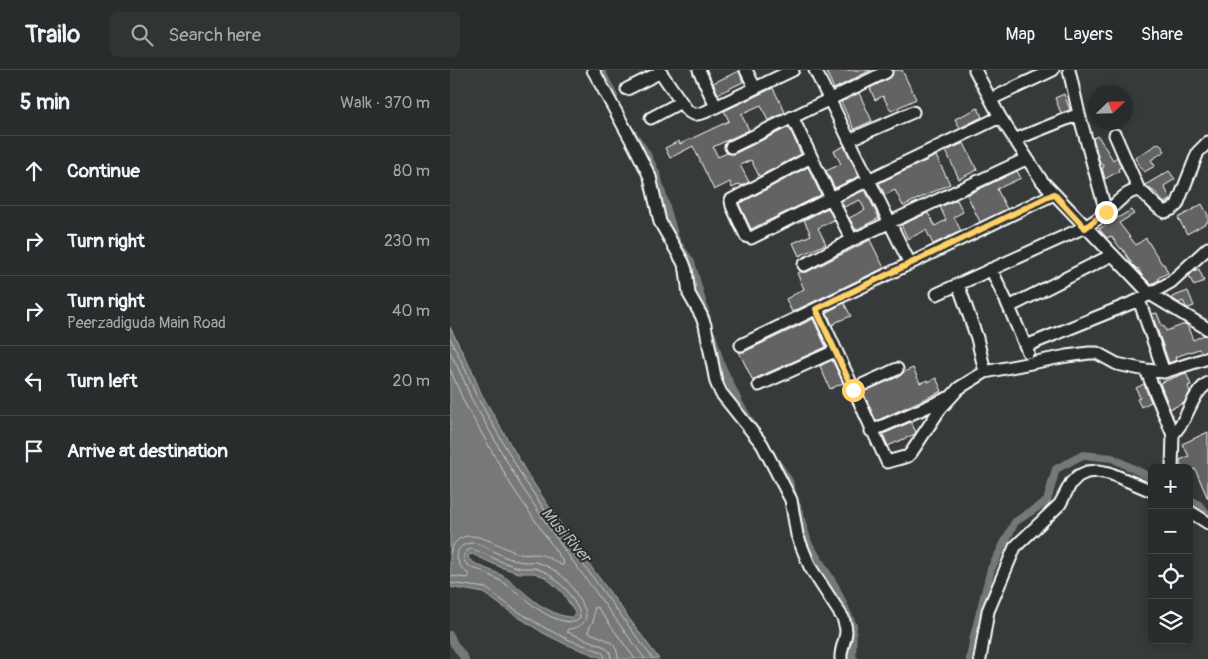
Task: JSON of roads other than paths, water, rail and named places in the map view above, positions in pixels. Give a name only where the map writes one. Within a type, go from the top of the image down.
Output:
[{"type":"street","points":[[593,70],[650,177],[660,222],[683,262],[689,294],[705,325],[716,382],[722,393],[762,444],[791,500],[797,535],[810,567],[843,618],[846,634],[841,659]]},
{"type":"street","points":[[699,70],[716,106]]},
{"type":"street","points":[[746,70],[754,88]]},
{"type":"street","points":[[627,89],[660,71],[690,114],[696,115],[793,70]]},
{"type":"street","points":[[815,70],[910,264]]},
{"type":"street","points":[[975,70],[1000,117],[1042,182],[1150,294],[1208,330]]},
{"type":"street","points":[[991,99],[1054,70]]},
{"type":"street","points":[[1069,70],[1106,212]]},
{"type":"street","points":[[732,147],[886,72]]},
{"type":"street","points":[[651,118],[681,102]]},
{"type":"street","points":[[849,140],[912,112]]},
{"type":"street","points":[[1014,140],[1079,114]]},
{"type":"street","points":[[792,117],[852,240]]},
{"type":"street","points":[[811,157],[732,200],[732,206],[746,236],[751,238],[1000,117]]},
{"type":"street","points":[[1115,135],[1139,190],[1147,195],[1159,210],[1166,212],[1177,205],[1198,152],[1208,142]]},
{"type":"street","points":[[804,265],[852,240],[1026,158]]},
{"type":"street","points":[[937,294],[1085,228],[1128,193],[1139,190]]},
{"type":"street","points":[[741,345],[1054,194]]},
{"type":"street","points":[[1026,346],[1139,300],[1171,282],[1208,248]]},
{"type":"street","points":[[1009,307],[1112,255]]},
{"type":"street","points":[[991,269],[1033,363]]},
{"type":"street","points":[[958,284],[977,338],[985,372]]},
{"type":"street","points":[[1139,300],[1164,372]]},
{"type":"street","points":[[816,309],[887,462],[908,456],[950,396],[959,388],[985,372],[1067,356],[1097,353],[1116,364],[1164,372],[1208,358]]},
{"type":"street","points":[[759,385],[836,351]]},
{"type":"street","points":[[853,390],[897,369]]},
{"type":"street","points":[[1146,370],[1173,435],[1172,464]]},
{"type":"street","points":[[1173,435],[1183,421],[1199,390],[1208,383]]},
{"type":"street","points":[[872,431],[950,396]]},
{"type":"street","points":[[980,659],[988,611],[1015,547],[1060,504],[1070,483],[1078,476],[1087,472],[1098,471],[1109,473],[1148,489]]},
{"type":"street","points":[[1193,514],[1208,523]]},
{"type":"water","name":"Musi River","points":[[450,327],[481,393],[528,475],[572,541],[659,659],[605,659],[565,644],[543,633],[484,593],[450,587]],"holes":[[[472,554],[500,567],[519,573],[534,573],[545,577],[563,593],[575,616],[570,617],[556,614],[545,608],[503,576],[468,558]]]},
{"type":"waterway","points":[[601,70],[614,97]]},
{"type":"waterway","points":[[632,132],[656,173],[676,241],[691,262],[707,319]]},
{"type":"waterway","points":[[712,335],[721,365],[739,403],[753,426]]},
{"type":"waterway","points":[[970,659],[991,569],[1015,522],[1047,501],[1056,469],[1083,455],[1112,458],[1148,476]]},
{"type":"waterway","points":[[777,463],[789,481],[793,495]]},
{"type":"waterway","points":[[1193,501],[1208,515]]},
{"type":"waterway","points":[[797,506],[808,543],[835,586],[853,626],[852,658],[854,659]]},
{"type":"waterway","points":[[450,635],[465,659]]}]
